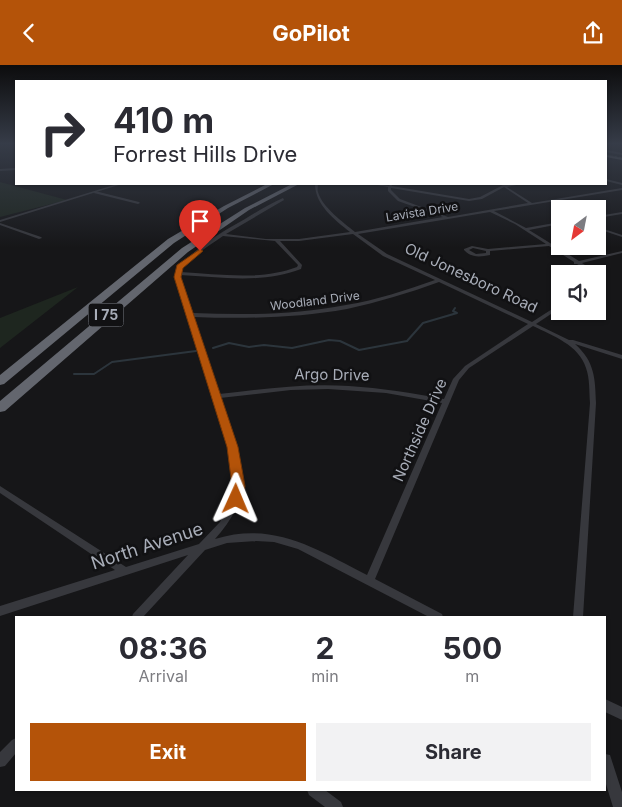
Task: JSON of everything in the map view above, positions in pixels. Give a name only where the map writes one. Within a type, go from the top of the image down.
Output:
[{"type":"highway","points":[[122,282],[159,250],[183,233],[226,207],[269,185]]},
{"type":"highway","name":"I 75","points":[[0,408],[185,250],[229,220],[294,185]]},
{"type":"highway","points":[[282,191],[298,185]]},
{"type":"highway","name":"I 75","points":[[0,381],[122,282],[208,222],[282,191]]},
{"type":"street","points":[[607,181],[622,184]]},
{"type":"street","points":[[0,223],[117,185]]},
{"type":"street","name":"Old Jonesboro Road","points":[[316,185],[316,191],[325,206],[355,233],[384,255],[564,339],[585,355],[592,376],[593,403],[578,616]]},
{"type":"street","points":[[448,218],[400,200],[388,190],[391,185],[469,200],[481,198],[504,186],[512,185]]},
{"type":"street","points":[[501,185],[531,204]]},
{"type":"street","name":"Lavista Drive","points":[[224,235],[277,241],[355,233],[622,189]]},
{"type":"street","points":[[177,273],[187,259],[224,235],[282,191]]},
{"type":"street","points":[[95,192],[138,203]]},
{"type":"street","points":[[490,211],[525,229],[580,265]]},
{"type":"street","points":[[606,216],[622,213]]},
{"type":"street","points":[[0,223],[40,238]]},
{"type":"street","points":[[525,229],[551,225]]},
{"type":"street","points":[[606,231],[622,236]]},
{"type":"street","points":[[177,273],[272,276],[288,273],[299,268],[300,265],[277,241]]},
{"type":"street","points":[[488,250],[548,245]]},
{"type":"street","points":[[576,263],[622,251]]},
{"type":"street","points":[[138,616],[205,545],[231,513],[238,486],[232,447],[177,273]]},
{"type":"street","name":"Woodland Drive","points":[[190,315],[258,317],[331,311],[385,300],[438,281]]},
{"type":"street","name":"Northside Drive","points":[[369,581],[456,379],[467,367],[551,312]]},
{"type":"street","points":[[564,339],[622,357]]},
{"type":"street","name":"Argo Drive","points":[[216,396],[280,389],[344,387],[395,392],[446,402]]},
{"type":"street","points":[[0,489],[124,571]]},
{"type":"street","name":"North Avenue","points":[[0,611],[205,545],[244,536],[278,538],[301,546],[436,616]]},
{"type":"street","points":[[606,705],[622,713]]},
{"type":"street","points":[[0,761],[15,745]]},
{"type":"street","points":[[606,763],[620,807]]},
{"type":"street","points":[[315,791],[336,807]]},
{"type":"shaded area","points":[[0,182],[67,200],[0,217]]},
{"type":"shaded area","points":[[78,287],[0,348],[0,318]]},
{"type":"waterway","points":[[213,348],[229,343],[249,347],[264,345],[292,348],[329,340],[340,341],[359,350],[407,341],[423,323],[457,313],[453,311],[455,308]]},
{"type":"waterway","points":[[74,374],[94,374],[112,362],[196,351]]},
{"type":"route","points":[[200,251],[187,259],[180,267],[177,277],[232,447],[238,486],[236,499]]}]
